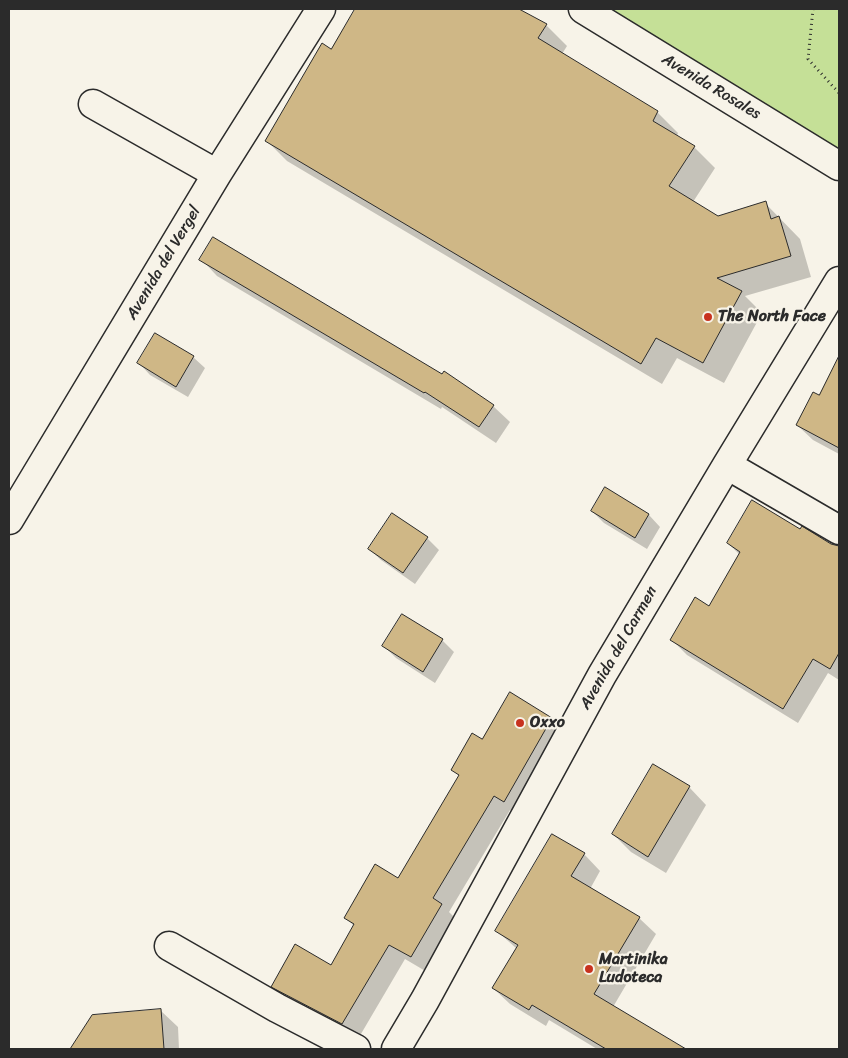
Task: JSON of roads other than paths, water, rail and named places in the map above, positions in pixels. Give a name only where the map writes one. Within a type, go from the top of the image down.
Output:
[{"type":"street","name":"Avenida del Vergel","points":[[9,520],[218,174],[322,9]]},
{"type":"street","name":"Avenida Rosales","points":[[583,9],[839,166]]},
{"type":"street","points":[[93,104],[218,174]]},
{"type":"street","name":"Avenida del Carmen","points":[[396,1049],[425,1000],[602,675],[839,281]]},
{"type":"street","points":[[727,465],[839,530]]},
{"type":"street","points":[[168,946],[277,1008],[356,1049]]},
{"type":"place","name":"The North Face","points":[[708,317]]},
{"type":"place","name":"Oxxo","points":[[520,723]]},
{"type":"place","name":"Martinika Ludoteca","points":[[589,969]]}]
